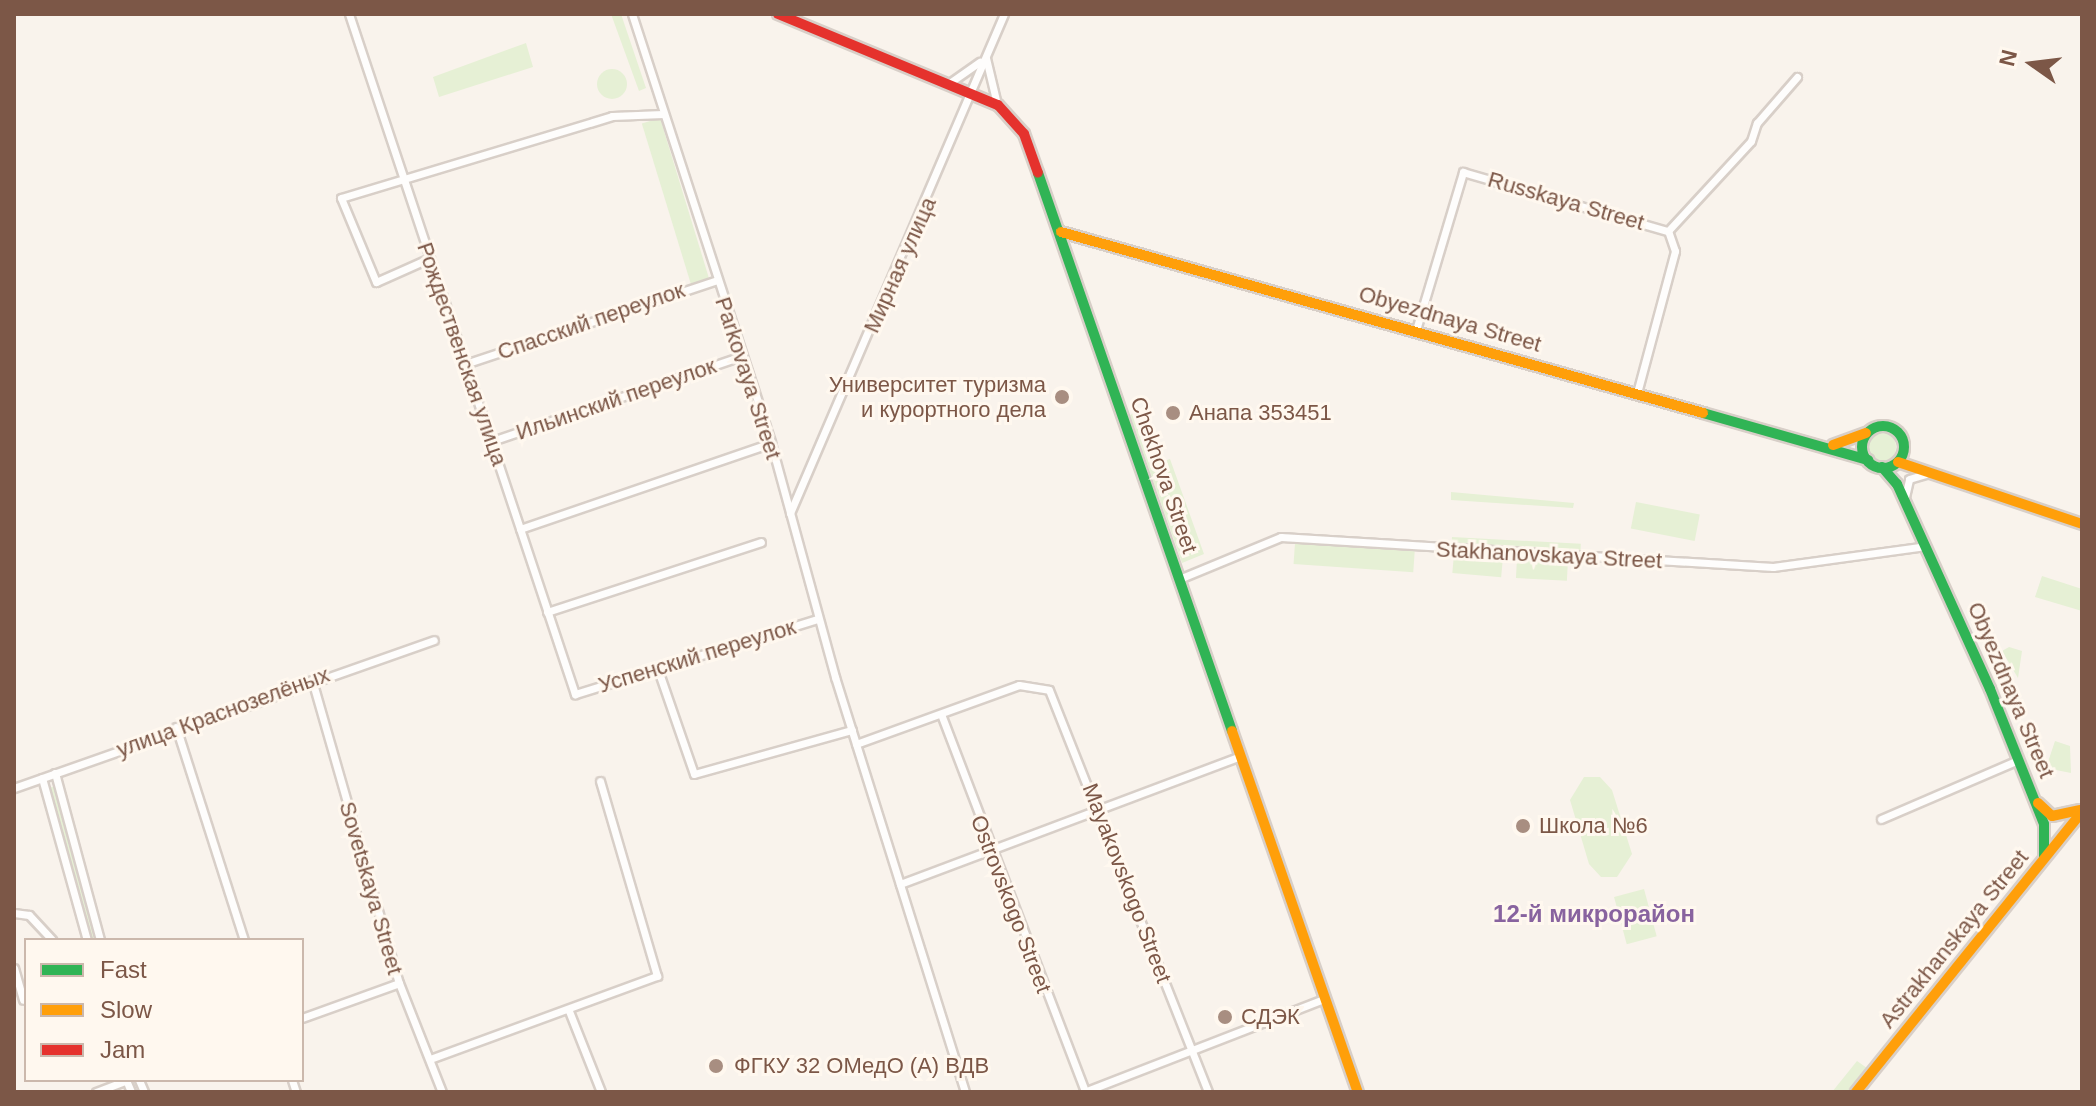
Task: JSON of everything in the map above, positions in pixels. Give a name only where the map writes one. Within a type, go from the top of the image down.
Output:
[{"type":"main road","name":"Chekhova Street","points":[[778,14],[998,105],[1024,134],[1061,232],[1358,1092]]},
{"type":"main road","name":"Obyezdnaya Street","points":[[1061,232],[1827,445],[1868,460]]},
{"type":"main road","points":[[1871,430],[1863,441],[1868,460],[1882,467],[1898,462],[2082,524]]},
{"type":"main road","points":[[1827,445],[1871,430],[1898,432],[1904,449],[1898,462]]},
{"type":"main road","name":"Obyezdnaya Street","points":[[1882,467],[1905,500],[2037,802],[2044,858]]},
{"type":"main road","name":"Obyezdnaya Street","points":[[2037,802],[2052,816],[2082,810]]},
{"type":"main road","name":"Astrakhanskaya Street","points":[[1856,1092],[2082,810]]},
{"type":"street","name":"Рождественская улица","points":[[349,14],[401,179],[575,694]]},
{"type":"street","name":"Parkovaya Street","points":[[632,14],[771,443],[818,619],[965,1092]]},
{"type":"street","name":"Мирная улица","points":[[790,513],[1004,14]]},
{"type":"street","points":[[948,85],[986,54],[998,105]]},
{"type":"street","points":[[1637,393],[1675,251],[1668,231],[1751,141],[1757,123],[1797,77]]},
{"type":"street","points":[[430,258],[376,282],[341,198],[612,116],[663,114]]},
{"type":"street","name":"Russkaya Street","points":[[1416,330],[1463,172],[1668,231]]},
{"type":"street","name":"Спасский переулок","points":[[465,364],[717,280]]},
{"type":"street","name":"Ильинский переулок","points":[[492,441],[741,356]]},
{"type":"street","points":[[520,529],[771,443]]},
{"type":"street","points":[[1905,500],[1909,479],[1935,474]]},
{"type":"street","name":"Stakhanovskaya Street","points":[[1179,579],[1281,537],[1773,567],[1926,546]]},
{"type":"street","points":[[547,612],[761,542]]},
{"type":"street","name":"Успенский переулок","points":[[575,694],[818,619]]},
{"type":"street","name":"улица Краснозелёных","points":[[14,788],[176,727],[434,640]]},
{"type":"street","points":[[657,667],[694,774],[852,730]]},
{"type":"street","name":"Sovetskaya Street","points":[[312,680],[399,983],[442,1092]]},
{"type":"street","name":"Mayakovskogo Street","points":[[941,714],[1036,683],[1057,701],[1208,1092]]},
{"type":"street","points":[[856,744],[941,714]]},
{"type":"street","name":"Ostrovskogo Street","points":[[941,714],[1084,1092]]},
{"type":"street","points":[[176,727],[243,938]]},
{"type":"street","points":[[900,884],[1241,756]]},
{"type":"street","points":[[1881,819],[2018,760]]},
{"type":"street","points":[[55,773],[99,938]]},
{"type":"street","points":[[42,778],[86,938]]},
{"type":"street","points":[[430,1059],[569,1011],[657,976],[600,781]]},
{"type":"street","points":[[14,913],[29,915],[50,938]]},
{"type":"street","points":[[14,968],[23,1000]]},
{"type":"street","points":[[304,1017],[399,983]]},
{"type":"street","points":[[1084,1092],[1324,999]]},
{"type":"street","points":[[569,1011],[601,1092]]},
{"type":"street","points":[[96,1092],[122,1082]]},
{"type":"green space","points":[[611,14],[621,14],[646,88],[639,91]]},
{"type":"green space","points":[[526,43],[533,67],[439,97],[433,77]]},
{"type":"green space","points":[[612,69],[623,73],[627,84],[623,95],[612,99],[601,95],[597,84],[601,73]]},
{"type":"green space","points":[[660,118],[709,279],[691,284],[642,124]]},
{"type":"green space","points":[[1137,412],[1161,462],[1170,459],[1204,554],[1182,563],[1130,415]]},
{"type":"green space","points":[[1881,432],[1892,436],[1896,447],[1892,458],[1881,462],[1870,458],[1866,447],[1870,436]]},
{"type":"green space","points":[[1451,492],[1574,503],[1573,508],[1451,500]]},
{"type":"green space","points":[[1636,502],[1700,514],[1695,541],[1631,529]]},
{"type":"green space","points":[[1452,537],[1581,544],[1580,554],[1451,547]]},
{"type":"green space","points":[[1295,543],[1415,551],[1413,572],[1294,564]]},
{"type":"green space","points":[[1454,554],[1503,558],[1501,577],[1452,573]]},
{"type":"green space","points":[[1517,558],[1568,561],[1567,581],[1516,578]]},
{"type":"green space","points":[[2042,576],[2082,589],[2082,611],[2035,597]]},
{"type":"green space","points":[[2009,647],[2022,651],[2018,678],[2002,651]]},
{"type":"green space","points":[[2023,729],[2037,734],[2044,751],[2037,761]]},
{"type":"green space","points":[[2055,741],[2070,746],[2071,773],[2046,768]]},
{"type":"green space","points":[[1584,777],[1600,777],[1612,790],[1632,854],[1617,877],[1601,877],[1589,864],[1570,800]]},
{"type":"green space","points":[[56,786],[97,938],[89,938],[49,788]]},
{"type":"green space","points":[[1644,889],[1657,936],[1627,944],[1614,897]]},
{"type":"green space","points":[[1857,1061],[1867,1068],[1848,1092],[1832,1092]]},
{"type":"traffic: fast","points":[[1038,173],[1232,731]]},
{"type":"traffic: fast","points":[[1703,413],[1868,460]]},
{"type":"traffic: fast","points":[[1883,426],[1898,432],[1904,447],[1898,462],[1883,468],[1868,462],[1862,447],[1868,432],[1883,426]]},
{"type":"traffic: fast","points":[[1882,467],[1897,484],[1990,689],[2044,824],[2044,858]]},
{"type":"traffic: slow","points":[[1061,232],[1703,413]]},
{"type":"traffic: slow","points":[[1833,445],[1866,433]]},
{"type":"traffic: slow","points":[[1898,462],[2082,524]]},
{"type":"traffic: slow","points":[[1232,731],[1358,1092]]},
{"type":"traffic: slow","points":[[2038,803],[2052,816],[2080,810]]},
{"type":"traffic: slow","points":[[1856,1092],[2082,812]]},
{"type":"traffic: jam","points":[[778,14],[998,105],[1024,134],[1038,173]]},
{"type":"place","name":"Университет туризма и курортного дела","points":[[1062,397]]},
{"type":"place","name":"Анапа 353451","points":[[1173,413]]},
{"type":"place","name":"Школа №6","points":[[1523,826]]},
{"type":"place","name":"СДЭК","points":[[1225,1017]]},
{"type":"place","name":"ФГКУ 32 ОМедО (А) ВДВ","points":[[716,1066]]},
{"type":"district","name":"12-й микрорайон","points":[[1594,914]]}]
